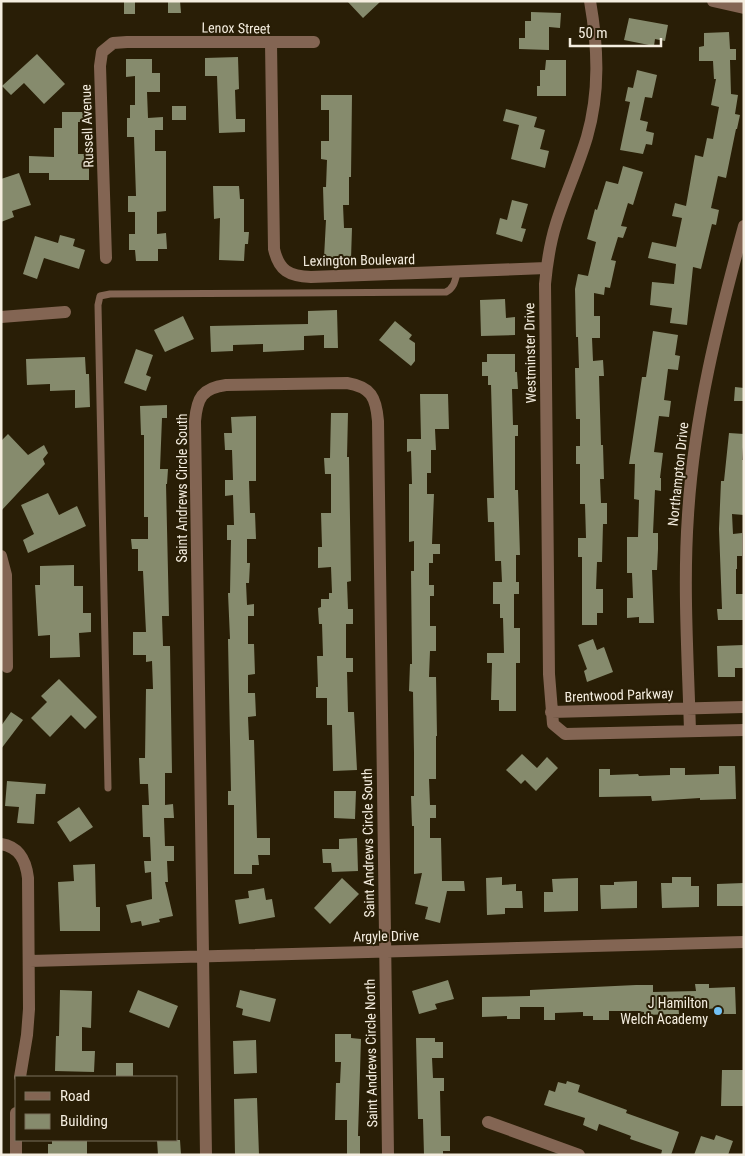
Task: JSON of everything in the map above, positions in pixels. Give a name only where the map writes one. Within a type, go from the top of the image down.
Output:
[{"type":"street","name":"Westminster Drive","points":[[551,712],[544,299],[546,268],[556,224],[587,137],[594,105],[597,64],[590,1]]},
{"type":"street","points":[[713,1],[744,8]]},
{"type":"street","name":"Lenox Street","points":[[159,42],[314,42]]},
{"type":"street","name":"Russell Avenue","points":[[106,258],[100,66],[102,52],[114,43],[159,42]]},
{"type":"street","name":"Lexington Boulevard","points":[[271,43],[273,234],[276,262],[286,272],[305,277],[456,273],[500,269],[546,268]]},
{"type":"street","name":"Northampton Drive","points":[[690,731],[686,559],[695,442],[709,363],[744,226]]},
{"type":"street","points":[[1,317],[65,312]]},
{"type":"street","name":"Saint Andrews Circle South","points":[[203,956],[195,421],[196,407],[202,395],[212,387],[226,385],[347,383],[360,385],[371,394],[377,407],[385,951]]},
{"type":"street","points":[[1,556],[6,575],[7,667]]},
{"type":"street","name":"Brentwood Parkway","points":[[744,707],[551,712],[553,724],[565,734],[744,730]]},
{"type":"street","points":[[1,844],[8,845],[20,852],[27,864],[30,961],[28,1027],[20,1076]]},
{"type":"street","name":"Argyle Drive","points":[[30,961],[744,942]]},
{"type":"street","name":"Saint Andrews Circle North","points":[[385,951],[388,1155]]},
{"type":"street","points":[[203,956],[206,1155]]},
{"type":"street","points":[[488,1122],[579,1155]]},
{"type":"street","points":[[16,1141],[16,1155]]},
{"type":"lane","points":[[108,788],[98,305],[100,296],[110,294],[446,292],[451,290],[456,273]]},
{"type":"building","points":[[124,1],[135,1],[135,14],[124,14]]},
{"type":"building","points":[[168,1],[180,1],[181,13],[168,13]]},
{"type":"building","points":[[347,1],[381,1],[363,18]]},
{"type":"building","points":[[531,12],[561,13],[560,28],[549,27],[549,50],[519,49],[519,38],[525,38],[525,21],[531,21]]},
{"type":"building","points":[[629,18],[668,25],[665,41],[655,39],[654,46],[624,40]]},
{"type":"building","points":[[729,32],[730,49],[736,49],[736,60],[730,60],[731,94],[738,95],[735,114],[740,115],[726,178],[718,176],[711,208],[719,210],[716,225],[712,224],[701,269],[693,267],[687,325],[670,323],[672,308],[650,305],[652,282],[674,284],[676,264],[648,258],[652,242],[676,247],[682,218],[672,216],[675,203],[686,206],[695,155],[703,157],[707,138],[713,139],[719,107],[711,105],[716,79],[714,79],[713,61],[699,61],[699,47],[704,46],[704,33]]},
{"type":"building","points":[[37,54],[65,84],[44,104],[24,83],[11,95],[2,86]]},
{"type":"building","points":[[238,57],[239,89],[235,90],[236,119],[245,119],[245,132],[219,133],[217,76],[205,76],[205,58]]},
{"type":"building","points":[[126,59],[152,59],[152,73],[160,73],[160,92],[147,92],[148,118],[163,117],[163,130],[155,130],[155,151],[166,151],[166,211],[157,212],[157,234],[166,233],[167,249],[158,249],[158,261],[136,261],[135,250],[129,250],[129,234],[135,234],[135,212],[128,212],[128,196],[136,196],[134,137],[127,137],[127,118],[130,118],[130,105],[135,105],[135,76],[126,77]]},
{"type":"building","points":[[546,60],[566,60],[566,96],[537,96],[537,86],[540,86],[540,70],[545,70]]},
{"type":"building","points":[[637,70],[657,75],[652,98],[645,97],[640,120],[648,122],[646,131],[654,133],[652,145],[646,144],[643,154],[620,150],[630,102],[625,101],[628,87],[633,88]]},
{"type":"building","points":[[321,95],[352,95],[349,205],[343,205],[344,228],[352,228],[351,259],[324,258],[326,220],[324,220],[323,187],[326,187],[327,160],[321,159],[321,141],[329,141],[329,110],[321,110]]},
{"type":"building","points":[[172,106],[186,106],[186,120],[172,120]]},
{"type":"building","points":[[506,109],[537,117],[534,127],[545,130],[540,149],[549,151],[545,168],[511,159],[519,125],[503,121]]},
{"type":"building","points":[[62,112],[85,112],[85,122],[78,122],[78,154],[89,154],[89,180],[49,180],[49,173],[29,173],[29,156],[54,157],[54,128],[62,128]]},
{"type":"building","points":[[623,166],[643,172],[633,205],[628,203],[621,226],[627,227],[623,238],[618,237],[611,260],[616,261],[610,288],[605,287],[604,295],[594,293],[594,316],[600,316],[600,338],[592,338],[593,361],[603,360],[604,376],[599,376],[604,479],[600,479],[601,503],[607,503],[607,524],[603,524],[602,562],[597,562],[596,589],[603,589],[603,613],[597,613],[597,625],[582,625],[582,557],[578,557],[578,538],[586,538],[585,504],[580,504],[580,464],[576,464],[576,446],[580,446],[580,419],[576,419],[575,368],[579,368],[575,289],[578,274],[588,276],[596,242],[587,239],[595,209],[597,210],[606,181],[618,184]]},
{"type":"building","points":[[19,173],[31,205],[12,211],[14,217],[1,222],[1,179]]},
{"type":"building","points":[[213,186],[239,186],[240,199],[244,199],[244,232],[249,232],[248,244],[245,244],[244,261],[219,260],[220,218],[214,219]]},
{"type":"building","points":[[512,200],[528,204],[521,228],[526,229],[522,242],[496,234],[500,218],[507,220]]},
{"type":"building","points":[[60,235],[75,239],[73,246],[85,250],[79,269],[44,258],[37,279],[23,274],[35,236],[58,243]]},
{"type":"building","points":[[505,299],[506,318],[515,317],[515,335],[481,336],[480,300]]},
{"type":"building","points":[[337,310],[338,348],[324,348],[324,335],[304,336],[304,350],[263,352],[263,344],[233,345],[233,351],[211,352],[210,326],[308,324],[308,311]]},
{"type":"building","points":[[183,316],[194,339],[165,352],[154,330]]},
{"type":"building","points":[[395,321],[412,335],[409,339],[415,343],[415,361],[411,366],[379,340]]},
{"type":"building","points":[[653,331],[678,335],[675,355],[680,356],[678,370],[668,369],[664,400],[671,401],[669,417],[659,416],[654,452],[663,453],[660,478],[661,491],[655,490],[653,533],[658,533],[658,549],[657,570],[652,570],[654,623],[639,623],[639,617],[627,618],[627,598],[633,598],[632,573],[627,573],[627,537],[638,537],[639,500],[634,499],[635,464],[629,464],[642,377],[646,377]]},
{"type":"building","points":[[136,349],[153,355],[146,375],[151,377],[146,391],[124,383]]},
{"type":"building","points":[[487,354],[515,354],[515,372],[517,372],[518,389],[512,389],[513,425],[518,425],[518,436],[515,436],[515,490],[518,490],[520,555],[516,555],[516,582],[519,582],[519,594],[514,594],[514,628],[520,628],[520,663],[516,663],[516,711],[499,711],[499,700],[491,700],[492,663],[487,663],[487,653],[504,653],[503,618],[500,618],[500,604],[493,604],[493,582],[502,582],[501,561],[495,561],[494,522],[488,522],[487,498],[494,498],[491,385],[488,385],[488,376],[482,376],[482,362],[487,362]]},
{"type":"building","points":[[85,357],[86,374],[89,374],[90,407],[75,408],[75,390],[50,391],[50,384],[27,385],[26,359]]},
{"type":"building","points":[[735,387],[744,388],[744,401],[734,401]]},
{"type":"building","points":[[420,394],[448,394],[449,429],[435,429],[436,450],[431,450],[431,473],[427,473],[427,494],[434,494],[432,544],[440,544],[440,554],[433,554],[433,563],[429,563],[429,585],[434,585],[434,596],[430,596],[430,626],[436,626],[436,651],[430,651],[429,677],[436,677],[437,736],[436,779],[429,779],[430,805],[436,805],[436,818],[430,818],[430,838],[441,838],[442,881],[464,881],[465,891],[447,891],[440,923],[425,919],[428,907],[415,904],[422,873],[414,874],[414,826],[412,826],[411,796],[414,796],[413,692],[409,691],[410,664],[412,664],[411,571],[414,571],[414,541],[409,542],[409,484],[412,484],[411,451],[407,452],[407,439],[421,439]]},
{"type":"building","points":[[167,405],[167,418],[162,418],[160,469],[168,469],[166,484],[169,616],[162,616],[163,646],[170,646],[172,773],[165,773],[165,805],[173,804],[174,818],[164,818],[165,846],[174,846],[174,861],[167,861],[168,882],[165,882],[173,916],[159,919],[160,922],[142,926],[141,921],[131,923],[126,905],[152,899],[151,872],[145,873],[144,861],[151,861],[150,837],[143,837],[142,805],[149,805],[148,784],[140,784],[139,758],[145,758],[146,689],[153,689],[152,661],[146,662],[146,655],[133,655],[133,632],[146,632],[143,571],[138,571],[138,549],[132,549],[131,539],[148,539],[148,517],[144,517],[144,435],[141,435],[140,406]]},
{"type":"building","points":[[331,413],[348,413],[347,457],[349,457],[351,581],[347,582],[348,609],[353,609],[353,624],[346,624],[346,658],[353,658],[353,672],[347,672],[348,712],[354,712],[357,770],[333,771],[332,725],[327,725],[327,698],[316,698],[316,687],[318,687],[317,656],[323,656],[322,624],[319,624],[318,608],[321,607],[321,599],[329,599],[329,593],[332,593],[331,567],[318,568],[318,547],[322,547],[321,513],[331,513],[331,474],[325,474],[324,458],[330,458]]},
{"type":"building","points":[[256,416],[256,481],[249,481],[250,513],[255,513],[256,539],[247,539],[247,563],[250,563],[249,583],[246,583],[247,605],[254,604],[254,616],[248,616],[248,644],[254,644],[255,674],[248,675],[248,693],[255,693],[256,716],[248,717],[249,740],[254,740],[257,838],[270,838],[270,855],[258,855],[259,865],[252,865],[252,874],[234,874],[234,805],[228,805],[228,791],[231,791],[228,593],[230,593],[231,540],[227,540],[227,525],[234,525],[233,495],[225,496],[225,480],[233,480],[232,450],[225,450],[224,433],[232,433],[231,417]]},
{"type":"building","points":[[729,433],[744,434],[742,460],[744,460],[744,515],[732,514],[733,534],[742,533],[742,556],[737,556],[736,594],[743,594],[743,620],[718,620],[717,609],[722,609],[719,529],[721,481],[724,481]]},
{"type":"building","points":[[8,434],[28,455],[44,445],[48,453],[43,459],[45,464],[1,511],[1,441]]},
{"type":"building","points":[[48,493],[59,515],[77,506],[86,526],[28,553],[23,540],[34,534],[21,505]]},
{"type":"building","points":[[74,565],[74,586],[83,586],[83,613],[91,613],[91,632],[79,633],[80,657],[50,658],[50,635],[38,636],[35,585],[40,585],[40,566]]},
{"type":"building","points":[[593,639],[597,650],[604,647],[613,672],[587,682],[584,671],[587,669],[578,645]]},
{"type":"building","points":[[744,645],[744,668],[735,668],[735,677],[718,677],[717,646]]},
{"type":"building","points":[[59,679],[97,717],[85,729],[71,715],[50,737],[31,718],[47,702],[41,696]]},
{"type":"building","points":[[11,712],[23,720],[1,749],[1,726]]},
{"type":"building","points":[[522,754],[537,768],[547,757],[558,768],[536,791],[525,780],[521,784],[506,770]]},
{"type":"building","points":[[719,766],[735,766],[736,799],[700,800],[700,798],[652,801],[651,796],[599,797],[599,769],[610,769],[610,775],[638,774],[639,776],[670,775],[670,768],[685,768],[685,775],[719,774]]},
{"type":"building","points":[[7,781],[46,784],[45,794],[36,794],[34,824],[17,823],[19,807],[5,806]]},
{"type":"building","points":[[334,791],[356,791],[355,819],[334,818]]},
{"type":"building","points":[[79,807],[93,827],[70,842],[57,822]]},
{"type":"building","points":[[357,838],[358,871],[332,872],[331,863],[323,863],[322,849],[339,849],[339,839]]},
{"type":"building","points":[[95,864],[96,907],[100,907],[100,931],[60,931],[58,882],[74,881],[73,865]]},
{"type":"building","points":[[502,877],[502,885],[516,884],[516,891],[522,891],[523,908],[505,908],[505,914],[487,915],[486,878]]},
{"type":"building","points":[[672,877],[691,877],[691,886],[699,886],[699,907],[662,908],[661,883],[672,883]]},
{"type":"building","points":[[342,878],[359,894],[330,924],[314,908]]},
{"type":"building","points":[[578,878],[578,911],[544,912],[544,892],[553,892],[552,879]]},
{"type":"building","points":[[637,881],[637,908],[601,909],[600,885],[614,885],[614,882]]},
{"type":"building","points":[[744,883],[744,906],[717,906],[717,884]]},
{"type":"building","points":[[264,888],[266,900],[272,899],[275,917],[239,924],[235,900],[249,898],[248,891]]},
{"type":"building","points":[[448,980],[454,999],[435,1004],[437,1009],[419,1014],[412,991]]},
{"type":"building","points":[[695,984],[709,984],[709,988],[735,987],[736,1014],[720,1014],[720,1008],[707,1009],[707,1002],[678,1003],[679,1014],[644,1015],[644,1012],[637,1011],[609,1011],[609,1020],[593,1020],[593,1016],[583,1016],[583,1012],[555,1013],[555,1020],[544,1020],[544,1007],[520,1007],[520,1019],[507,1019],[507,1016],[482,1017],[482,997],[530,996],[530,990],[636,985],[653,985],[653,992],[696,991]]},
{"type":"building","points":[[60,990],[92,991],[91,1028],[82,1027],[82,1051],[95,1051],[94,1072],[55,1071],[56,1036],[59,1036]]},
{"type":"building","points":[[138,990],[178,1006],[169,1028],[129,1012]]},
{"type":"building","points":[[240,990],[276,999],[270,1022],[242,1015],[243,1009],[236,1007]]},
{"type":"building","points":[[335,1034],[351,1034],[351,1038],[361,1039],[358,1136],[360,1136],[360,1155],[347,1155],[347,1120],[335,1120],[336,1083],[340,1083],[341,1062],[335,1062]]},
{"type":"building","points":[[416,1038],[435,1038],[435,1042],[443,1042],[443,1058],[432,1058],[433,1078],[444,1078],[444,1091],[440,1091],[441,1136],[450,1136],[450,1151],[443,1151],[443,1155],[424,1155],[423,1119],[418,1119]]},
{"type":"building","points":[[256,1040],[257,1073],[234,1074],[233,1041]]},
{"type":"building","points":[[116,1063],[133,1063],[133,1076],[116,1076]]},
{"type":"building","points":[[722,1070],[744,1070],[744,1106],[721,1106]]},
{"type":"building","points":[[567,1081],[580,1085],[578,1092],[627,1110],[626,1113],[679,1132],[671,1155],[661,1155],[662,1150],[630,1139],[631,1136],[599,1124],[597,1131],[583,1125],[585,1118],[544,1105],[549,1090],[555,1092],[558,1082],[566,1084]]},
{"type":"building","points":[[257,1098],[259,1155],[235,1155],[234,1099]]},
{"type":"building","points":[[716,1135],[733,1141],[728,1155],[694,1155],[701,1136],[714,1140]]},
{"type":"building","points":[[180,1140],[181,1155],[158,1155],[157,1141]]},
{"type":"building","points":[[52,1141],[87,1141],[87,1155],[48,1155],[48,1144],[52,1144]]},
{"type":"place","name":"J Hamilton Welch Academy","points":[[718,1011]]}]
